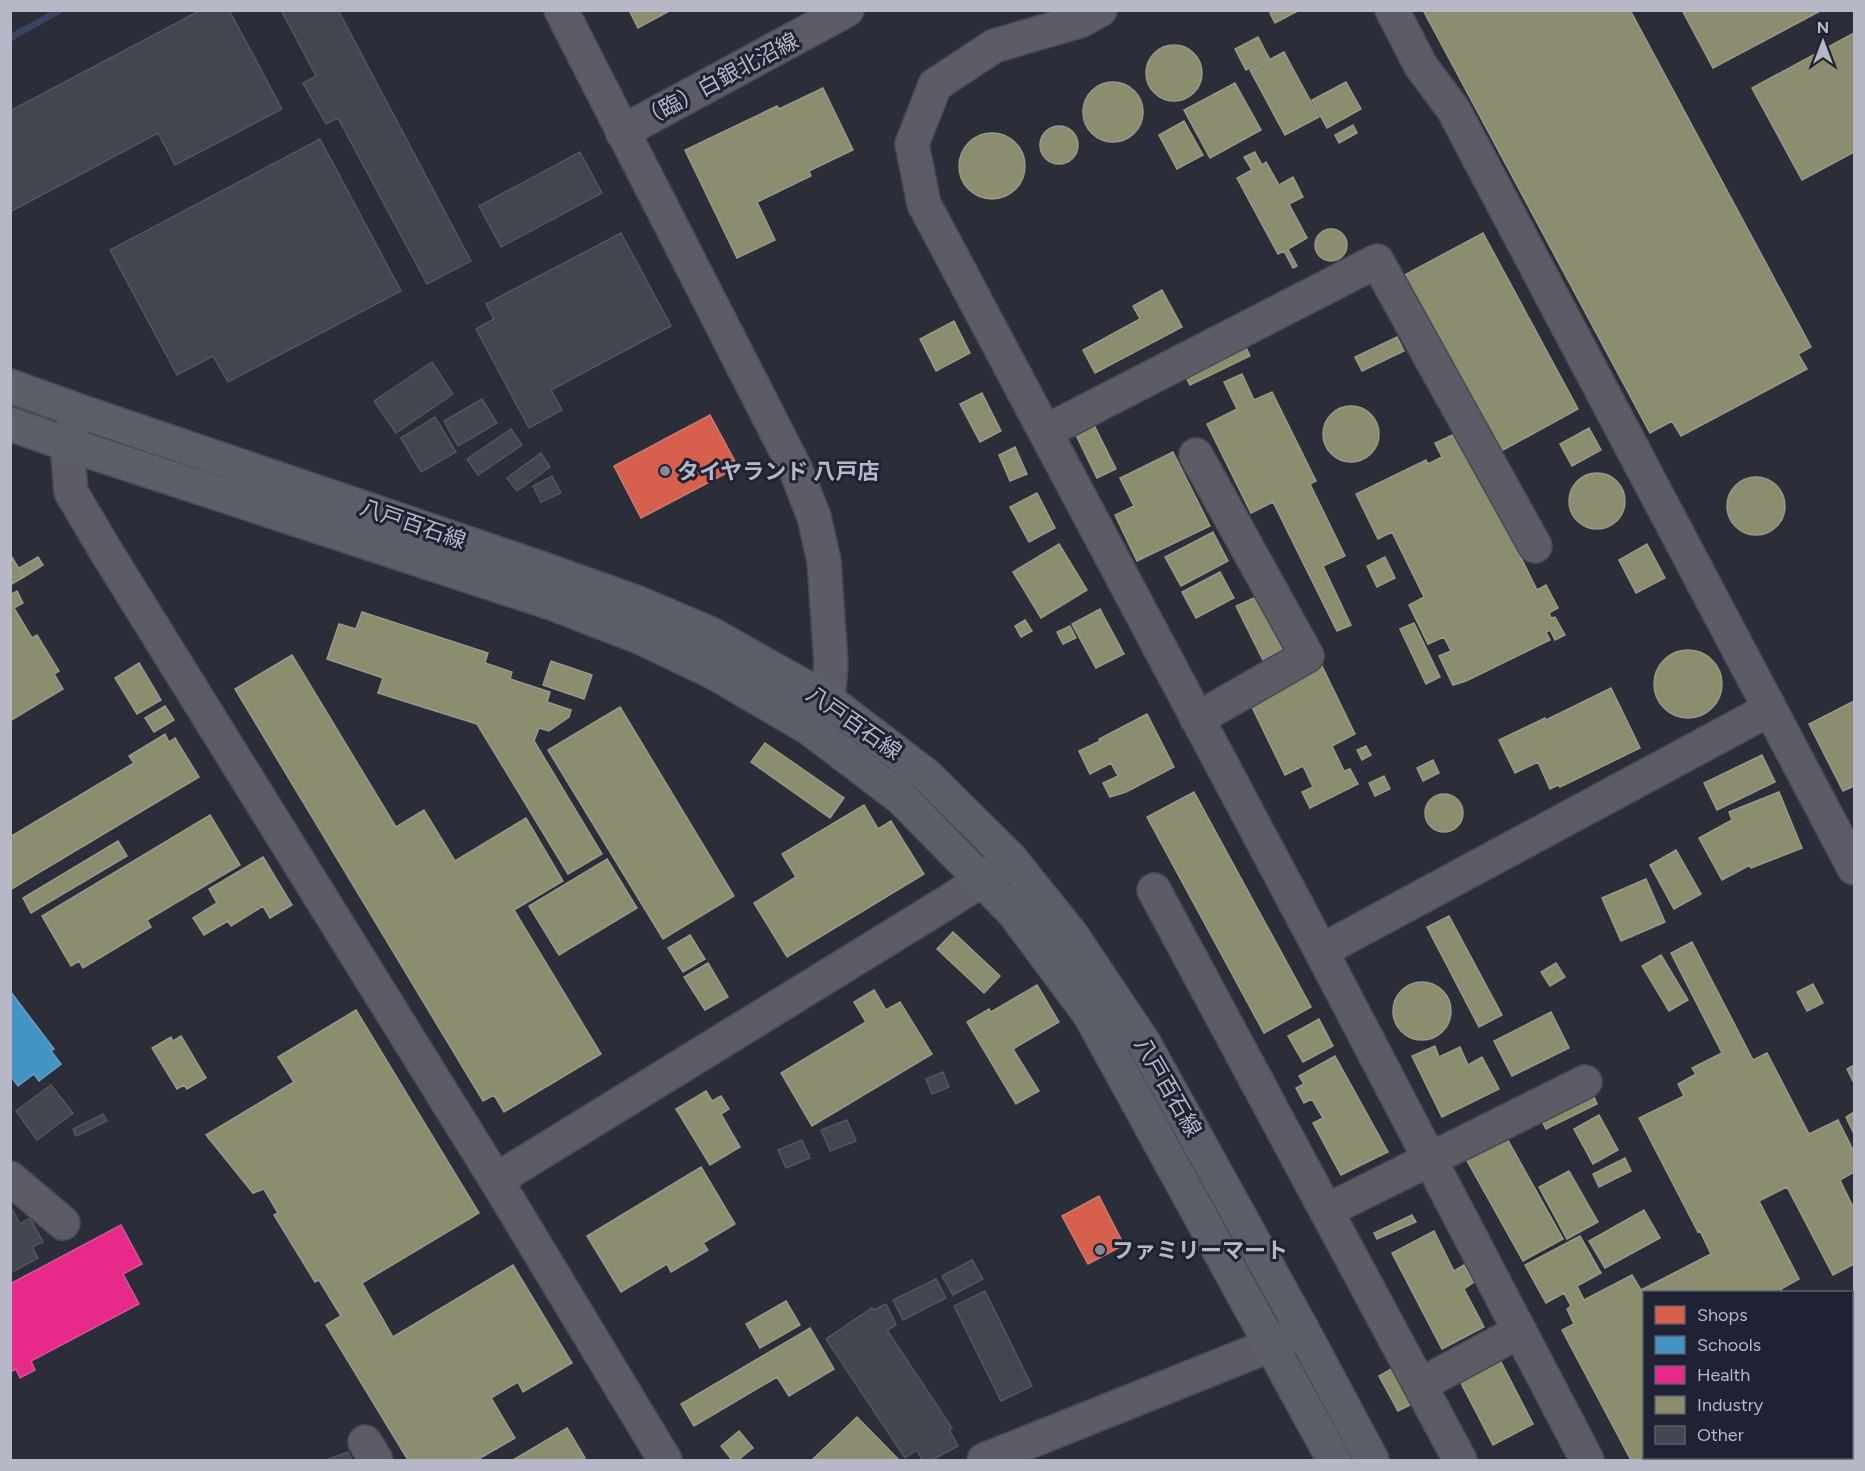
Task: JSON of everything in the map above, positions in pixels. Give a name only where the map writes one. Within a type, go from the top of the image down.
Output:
[{"type":"main road","name":"八戸百石線","points":[[10,386],[552,572],[638,603],[709,633],[828,700],[926,775],[1010,858],[1071,934],[1144,1043],[1372,1461]]},
{"type":"main road","name":"八戸百石線","points":[[10,424],[554,604],[642,638],[713,672],[809,728],[901,798],[1014,912],[1090,1015],[1334,1461]]},
{"type":"street","points":[[561,10],[795,468],[814,518],[825,561],[831,664],[828,700],[809,728]]},
{"type":"street","name":"（臨）白銀北沼線","points":[[622,132],[847,10]]},
{"type":"street","points":[[1100,10],[1080,21],[994,46],[934,85],[912,144],[924,204],[1321,951],[1587,1461]]},
{"type":"street","points":[[1392,10],[1421,66],[1453,109],[1854,868]]},
{"type":"street","points":[[1045,432],[1377,261],[1535,546]]},
{"type":"street","points":[[79,411],[67,444],[71,492],[496,1180],[666,1461]]},
{"type":"street","points":[[1196,455],[1307,656],[1197,719]]},
{"type":"street","points":[[1321,951],[1770,709]]},
{"type":"street","points":[[496,1180],[982,880],[1010,858]]},
{"type":"street","points":[[1154,890],[1460,1461]]},
{"type":"street","points":[[1326,1211],[1585,1082]]},
{"type":"street","points":[[10,1178],[63,1223]]},
{"type":"street","points":[[984,1461],[1271,1345],[1302,1329]]},
{"type":"street","points":[[1420,1386],[1520,1331]]},
{"type":"building: Shops","points":[[710,415],[738,467],[641,518],[614,466]]},
{"type":"building: Shops","points":[[1099,1196],[1124,1245],[1088,1264],[1062,1216]]},
{"type":"building: Schools","points":[[10,991],[54,1049],[51,1051],[61,1064],[39,1081],[34,1074],[18,1086],[13,1079],[10,1081]]},
{"type":"building: Health","points":[[121,1225],[142,1264],[123,1274],[139,1304],[31,1361],[35,1370],[20,1378],[16,1369],[10,1372],[10,1284]]},
{"type":"building: Industry","points":[[629,10],[671,10],[638,28]]},
{"type":"building: Industry","points":[[1275,10],[1295,10],[1296,12],[1275,23],[1270,13]]},
{"type":"building: Industry","points":[[1423,10],[1630,10],[1811,347],[1798,354],[1807,369],[1681,436],[1672,421],[1650,433]]},
{"type":"building: Industry","points":[[1682,10],[1822,10],[1713,68]]},
{"type":"building: Industry","points":[[1854,33],[1854,152],[1802,180],[1752,88]]},
{"type":"building: Industry","points":[[1258,37],[1269,58],[1246,70],[1235,49]]},
{"type":"building: Industry","points":[[1174,45],[1185,47],[1194,53],[1200,62],[1202,73],[1200,84],[1194,93],[1185,99],[1174,101],[1163,99],[1154,93],[1148,84],[1146,73],[1148,62],[1154,53],[1163,47]]},
{"type":"building: Industry","points":[[1284,52],[1319,117],[1285,135],[1250,70]]},
{"type":"building: Industry","points":[[1107,82],[1119,82],[1130,87],[1138,95],[1143,112],[1141,124],[1130,137],[1119,142],[1107,142],[1096,137],[1088,129],[1083,118],[1083,106],[1088,95],[1096,87]]},
{"type":"building: Industry","points":[[1346,82],[1361,109],[1327,128],[1312,100]]},
{"type":"building: Industry","points":[[1235,83],[1261,130],[1210,158],[1184,110]]},
{"type":"building: Industry","points":[[823,88],[853,150],[809,171],[811,176],[757,202],[775,240],[737,258],[685,150],[777,106],[779,109]]},
{"type":"building: Industry","points":[[1184,121],[1203,155],[1177,169],[1159,135]]},
{"type":"building: Industry","points":[[1353,125],[1357,133],[1339,143],[1335,135]]},
{"type":"building: Industry","points":[[1059,126],[1073,131],[1078,145],[1073,159],[1059,164],[1045,159],[1040,145],[1045,131]]},
{"type":"building: Industry","points":[[992,133],[1005,136],[1015,143],[1022,153],[1025,166],[1022,179],[1015,189],[1005,196],[992,199],[979,196],[969,189],[962,179],[959,166],[962,153],[969,143],[979,136]]},
{"type":"building: Industry","points":[[1255,152],[1262,165],[1266,162],[1279,185],[1293,177],[1303,197],[1289,204],[1307,238],[1288,249],[1297,266],[1293,268],[1284,251],[1278,254],[1237,178],[1252,170],[1244,157]]},
{"type":"building: Industry","points":[[1331,229],[1342,234],[1347,245],[1342,256],[1331,261],[1320,256],[1315,245],[1320,234]]},
{"type":"building: Industry","points":[[1483,233],[1578,409],[1494,455],[1399,278]]},
{"type":"building: Industry","points":[[1162,290],[1182,327],[1095,373],[1083,350],[1140,319],[1133,306]]},
{"type":"building: Industry","points":[[954,321],[970,353],[936,371],[920,339]]},
{"type":"building: Industry","points":[[1397,337],[1404,351],[1362,371],[1355,357]]},
{"type":"building: Industry","points":[[1242,339],[1250,356],[1190,385],[1182,369]]},
{"type":"building: Industry","points":[[1242,374],[1254,400],[1272,392],[1316,481],[1310,484],[1345,556],[1323,566],[1351,625],[1337,631],[1273,502],[1251,513],[1207,424],[1237,409],[1224,382]]},
{"type":"building: Industry","points":[[982,393],[1001,431],[980,442],[960,404]]},
{"type":"building: Industry","points":[[1345,406],[1357,406],[1367,410],[1375,418],[1379,434],[1375,450],[1367,458],[1357,462],[1345,462],[1335,458],[1327,450],[1323,440],[1323,428],[1327,418],[1335,410]]},
{"type":"building: Industry","points":[[1094,425],[1116,469],[1097,478],[1076,435]]},
{"type":"building: Industry","points":[[1589,428],[1601,450],[1572,466],[1560,444]]},
{"type":"building: Industry","points":[[1459,432],[1537,590],[1546,585],[1558,608],[1549,613],[1551,618],[1555,617],[1565,635],[1555,640],[1550,630],[1546,632],[1550,640],[1466,681],[1453,685],[1439,656],[1451,651],[1444,637],[1428,644],[1409,605],[1424,597],[1392,532],[1378,539],[1356,494],[1426,460],[1428,464],[1442,457],[1435,443]]},
{"type":"building: Industry","points":[[1015,447],[1027,474],[1010,481],[999,455]]},
{"type":"building: Industry","points":[[1173,452],[1210,526],[1137,561],[1115,515],[1134,506],[1120,478]]},
{"type":"building: Industry","points":[[1591,473],[1603,473],[1613,477],[1621,485],[1625,501],[1621,517],[1613,525],[1603,529],[1591,529],[1581,525],[1573,517],[1569,507],[1569,495],[1573,485],[1581,477]]},
{"type":"building: Industry","points":[[1750,477],[1762,477],[1777,485],[1785,500],[1785,512],[1777,527],[1762,535],[1750,535],[1735,527],[1727,512],[1727,500],[1735,485]]},
{"type":"building: Industry","points":[[1037,493],[1055,528],[1029,542],[1010,507]]},
{"type":"building: Industry","points":[[1213,532],[1228,561],[1181,586],[1165,557]]},
{"type":"building: Industry","points":[[1059,544],[1087,590],[1041,618],[1013,572]]},
{"type":"building: Industry","points":[[1647,544],[1665,578],[1636,593],[1619,560]]},
{"type":"building: Industry","points":[[10,554],[24,577],[10,585]]},
{"type":"building: Industry","points":[[38,557],[43,565],[24,577],[19,568]]},
{"type":"building: Industry","points":[[1385,557],[1395,578],[1377,587],[1367,566]]},
{"type":"building: Industry","points":[[1220,572],[1234,598],[1196,618],[1182,592]]},
{"type":"building: Industry","points":[[17,591],[23,603],[14,608],[32,638],[37,635],[59,671],[54,674],[63,689],[10,721],[10,595]]},
{"type":"building: Industry","points":[[1256,597],[1284,652],[1264,662],[1236,606]]},
{"type":"building: Industry","points":[[1100,609],[1124,654],[1096,668],[1072,624]]},
{"type":"building: Industry","points":[[362,612],[488,653],[485,663],[512,672],[510,679],[550,692],[547,702],[571,710],[569,717],[549,731],[539,728],[534,741],[602,854],[568,874],[477,724],[378,693],[383,678],[327,659],[339,624],[356,629]]},
{"type":"building: Industry","points":[[1025,620],[1032,631],[1021,637],[1015,626]]},
{"type":"building: Industry","points":[[1414,623],[1440,677],[1426,684],[1400,629]]},
{"type":"building: Industry","points":[[1070,626],[1076,638],[1063,644],[1057,632]]},
{"type":"building: Industry","points":[[1688,650],[1701,653],[1712,660],[1719,671],[1722,684],[1719,697],[1712,708],[1701,715],[1688,718],[1675,715],[1664,708],[1657,697],[1654,684],[1657,671],[1664,660],[1675,653]]},
{"type":"building: Industry","points":[[292,655],[396,827],[424,810],[455,861],[526,818],[563,881],[514,910],[601,1054],[504,1112],[494,1095],[483,1101],[235,689]]},
{"type":"building: Industry","points":[[551,661],[592,675],[584,699],[543,685]]},
{"type":"building: Industry","points":[[139,663],[161,700],[137,714],[115,678]]},
{"type":"building: Industry","points":[[1321,664],[1355,734],[1332,746],[1344,771],[1350,769],[1358,784],[1310,808],[1302,792],[1313,787],[1303,766],[1285,775],[1251,705]]},
{"type":"building: Industry","points":[[1611,688],[1640,748],[1560,787],[1558,785],[1550,789],[1538,762],[1515,773],[1499,740]]},
{"type":"building: Industry","points":[[1854,701],[1854,786],[1843,791],[1809,724]]},
{"type":"building: Industry","points":[[165,706],[174,720],[154,732],[145,718]]},
{"type":"building: Industry","points":[[620,707],[734,896],[663,939],[548,750]]},
{"type":"building: Industry","points":[[1147,714],[1174,767],[1126,792],[1110,797],[1103,783],[1118,776],[1111,763],[1090,774],[1079,751]]},
{"type":"building: Industry","points":[[165,734],[169,742],[175,738],[199,777],[10,890],[10,837],[134,763],[129,756]]},
{"type":"building: Industry","points":[[765,743],[844,798],[830,818],[751,762]]},
{"type":"building: Industry","points":[[1366,746],[1371,755],[1362,760],[1357,750]]},
{"type":"building: Industry","points":[[1762,755],[1775,782],[1717,810],[1704,783]]},
{"type":"building: Industry","points":[[1433,760],[1439,773],[1423,781],[1417,768]]},
{"type":"building: Industry","points":[[1384,776],[1390,789],[1375,796],[1369,783]]},
{"type":"building: Industry","points":[[1194,792],[1311,1007],[1264,1033],[1147,817]]},
{"type":"building: Industry","points":[[1779,792],[1802,848],[1751,868],[1750,865],[1722,880],[1699,838],[1732,820],[1729,812]]},
{"type":"building: Industry","points":[[1444,794],[1458,799],[1463,813],[1458,827],[1444,832],[1430,827],[1425,813],[1430,799]]},
{"type":"building: Industry","points":[[864,805],[878,829],[891,821],[924,874],[787,957],[754,903],[796,877],[782,854]]},
{"type":"building: Industry","points":[[210,815],[240,865],[147,920],[151,927],[83,968],[79,961],[71,966],[42,916]]},
{"type":"building: Industry","points":[[118,841],[127,856],[31,913],[23,898]]},
{"type":"building: Industry","points":[[1676,850],[1701,894],[1674,909],[1650,865]]},
{"type":"building: Industry","points":[[263,857],[292,905],[270,918],[263,906],[231,926],[228,921],[204,935],[193,918],[217,903],[209,889]]},
{"type":"building: Industry","points":[[607,859],[637,908],[559,955],[529,906]]},
{"type":"building: Industry","points":[[1646,879],[1665,922],[1621,941],[1602,898]]},
{"type":"building: Industry","points":[[1449,916],[1502,1015],[1479,1027],[1427,927]]},
{"type":"building: Industry","points":[[953,932],[1000,976],[984,993],[937,949]]},
{"type":"building: Industry","points":[[690,935],[705,959],[683,972],[668,948]]},
{"type":"building: Industry","points":[[1692,942],[1753,1060],[1767,1053],[1809,1134],[1838,1120],[1854,1152],[1854,1172],[1840,1180],[1854,1209],[1854,1264],[1833,1275],[1787,1187],[1759,1201],[1799,1279],[1781,1289],[1782,1291],[1643,1291],[1643,1459],[1719,1460],[1631,1460],[1562,1330],[1574,1324],[1567,1309],[1571,1306],[1564,1293],[1546,1303],[1525,1265],[1580,1236],[1601,1273],[1577,1286],[1584,1300],[1632,1275],[1641,1290],[1711,1254],[1639,1118],[1684,1096],[1678,1084],[1696,1074],[1692,1068],[1722,1053],[1671,953]]},
{"type":"building: Industry","points":[[1661,955],[1688,1000],[1669,1011],[1642,966]]},
{"type":"building: Industry","points":[[708,963],[728,997],[705,1010],[684,977]]},
{"type":"building: Industry","points":[[1556,963],[1565,977],[1550,986],[1541,972]]},
{"type":"building: Industry","points":[[1422,982],[1438,987],[1446,995],[1451,1011],[1446,1027],[1438,1035],[1422,1040],[1406,1035],[1398,1027],[1393,1011],[1398,995],[1406,987]]},
{"type":"building: Industry","points":[[1813,984],[1823,1003],[1807,1011],[1797,992]]},
{"type":"building: Industry","points":[[1037,985],[1059,1022],[1013,1049],[1039,1091],[1016,1104],[967,1022],[989,1009],[991,1012]]},
{"type":"building: Industry","points":[[874,990],[886,1010],[900,1002],[932,1054],[812,1126],[781,1073],[866,1022],[854,1002]]},
{"type":"building: Industry","points":[[356,1010],[479,1213],[362,1283],[393,1337],[513,1265],[572,1363],[523,1392],[518,1382],[491,1398],[515,1438],[477,1460],[408,1460],[326,1325],[341,1316],[319,1280],[315,1282],[274,1215],[278,1213],[264,1189],[253,1193],[206,1135],[294,1082],[278,1057]]},
{"type":"building: Industry","points":[[1551,1012],[1569,1048],[1512,1076],[1494,1041]]},
{"type":"building: Industry","points":[[1319,1019],[1333,1046],[1303,1062],[1288,1036]]},
{"type":"building: Industry","points":[[181,1036],[206,1078],[187,1089],[184,1085],[177,1089],[152,1048],[171,1037],[173,1041]]},
{"type":"building: Industry","points":[[1435,1046],[1439,1057],[1460,1047],[1468,1065],[1482,1057],[1499,1089],[1442,1117],[1412,1056]]},
{"type":"building: Industry","points":[[1335,1056],[1388,1152],[1341,1175],[1313,1123],[1323,1118],[1312,1099],[1304,1103],[1296,1088],[1304,1084],[1299,1076]]},
{"type":"building: Industry","points":[[1854,1065],[1854,1083],[1847,1069]]},
{"type":"building: Industry","points":[[1591,1090],[1597,1104],[1546,1129],[1539,1115]]},
{"type":"building: Industry","points":[[706,1091],[712,1101],[721,1096],[729,1109],[721,1114],[740,1147],[710,1165],[676,1109]]},
{"type":"building: Industry","points":[[1854,1112],[1854,1134],[1846,1117]]},
{"type":"building: Industry","points":[[1599,1115],[1618,1150],[1593,1164],[1574,1129]]},
{"type":"building: Industry","points":[[1505,1135],[1563,1239],[1523,1261],[1465,1157]]},
{"type":"building: Industry","points":[[1625,1158],[1631,1171],[1599,1187],[1593,1174]]},
{"type":"building: Industry","points":[[701,1167],[735,1224],[703,1243],[708,1250],[671,1272],[667,1264],[621,1292],[587,1236]]},
{"type":"building: Industry","points":[[1569,1171],[1598,1222],[1567,1239],[1539,1187]]},
{"type":"building: Industry","points":[[1644,1210],[1660,1238],[1605,1268],[1589,1241]]},
{"type":"building: Industry","points":[[1412,1215],[1416,1222],[1377,1239],[1374,1233]]},
{"type":"building: Industry","points":[[1434,1231],[1454,1271],[1464,1265],[1474,1282],[1464,1289],[1484,1327],[1442,1349],[1392,1253]]},
{"type":"building: Industry","points":[[786,1301],[800,1325],[760,1348],[746,1324]]},
{"type":"building: Industry","points":[[810,1328],[834,1369],[789,1396],[777,1377],[694,1426],[681,1404]]},
{"type":"building: Industry","points":[[1499,1358],[1533,1424],[1493,1445],[1459,1379]]},
{"type":"building: Industry","points":[[1393,1368],[1412,1404],[1398,1411],[1379,1376]]},
{"type":"building: Industry","points":[[857,1417],[899,1460],[812,1460]]},
{"type":"building: Industry","points":[[567,1428],[585,1458],[580,1460],[513,1460]]},
{"type":"building: Industry","points":[[739,1431],[753,1448],[738,1460],[732,1460],[721,1446]]},
{"type":"building: Other","points":[[201,10],[229,10],[282,109],[175,165],[158,133],[10,212],[10,111]]},
{"type":"building: Other","points":[[281,10],[338,10],[471,261],[427,284],[338,118],[326,124],[303,83],[316,76]]},
{"type":"building: Other","points":[[320,139],[401,291],[228,382],[213,356],[177,375],[110,250]]},
{"type":"building: Other","points":[[580,152],[602,193],[501,247],[479,206]]},
{"type":"building: Other","points":[[621,233],[671,326],[551,390],[562,410],[529,428],[476,329],[494,319],[486,304]]},
{"type":"building: Other","points":[[432,362],[453,394],[396,433],[374,401]]},
{"type":"building: Other","points":[[482,399],[497,423],[458,446],[444,421]]},
{"type":"building: Other","points":[[435,417],[456,452],[421,472],[401,438]]},
{"type":"building: Other","points":[[511,429],[522,445],[478,475],[467,459]]},
{"type":"building: Other","points":[[541,453],[550,467],[517,491],[507,478]]},
{"type":"building: Other","points":[[552,476],[561,493],[541,502],[533,486]]},
{"type":"building: Other","points":[[943,1072],[949,1087],[932,1094],[926,1079]]},
{"type":"building: Other","points":[[51,1085],[73,1113],[37,1140],[16,1111]]},
{"type":"building: Other","points":[[103,1114],[107,1121],[76,1136],[73,1129]]},
{"type":"building: Other","points":[[847,1120],[856,1141],[830,1151],[821,1130]]},
{"type":"building: Other","points":[[802,1140],[810,1158],[786,1168],[778,1150]]},
{"type":"building: Other","points":[[13,1210],[20,1224],[30,1218],[43,1242],[32,1247],[38,1258],[10,1273],[10,1211]]},
{"type":"building: Other","points":[[972,1260],[983,1279],[953,1295],[942,1276]]},
{"type":"building: Other","points":[[936,1279],[946,1298],[903,1320],[893,1300]]},
{"type":"building: Other","points":[[985,1291],[1032,1386],[1001,1401],[954,1306]]},
{"type":"building: Other","points":[[886,1304],[896,1325],[887,1330],[952,1428],[949,1429],[958,1446],[932,1460],[922,1460],[917,1450],[905,1458],[826,1339],[872,1308],[874,1310]]},
{"type":"building: Other","points":[[348,1452],[352,1460],[326,1460]]},
{"type":"waterway","points":[[10,38],[60,10]]},
{"type":"place","name":"タイヤランド 八戸店","points":[[665,471]]},
{"type":"place","name":"ファミリーマート","points":[[1100,1250]]}]
